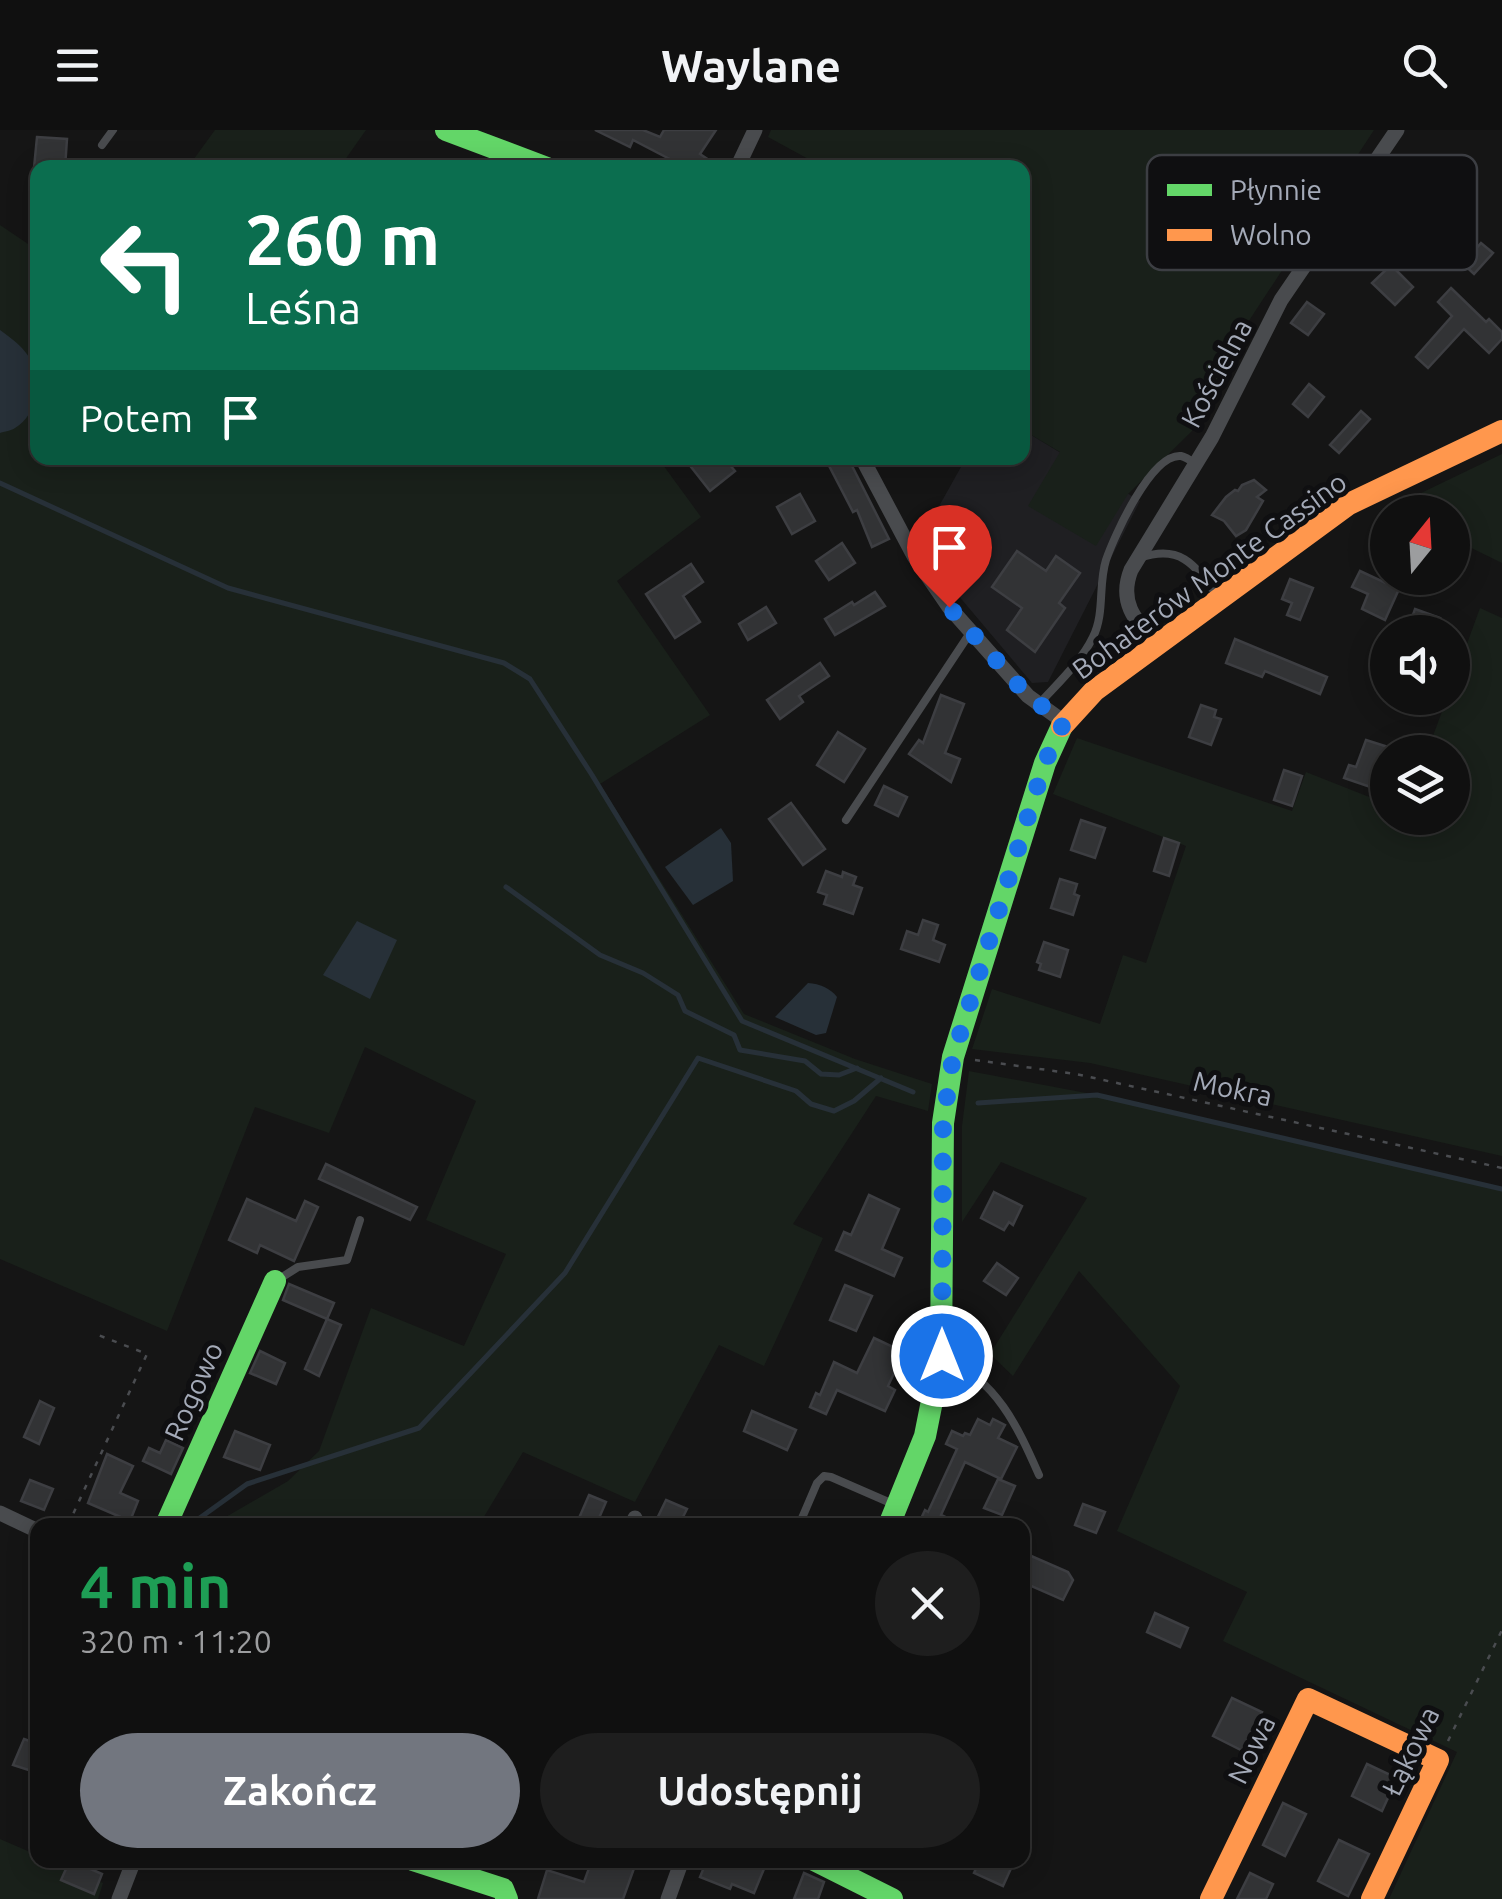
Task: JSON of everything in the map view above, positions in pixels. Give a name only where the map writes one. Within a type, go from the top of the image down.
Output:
[{"type":"street","points":[[446,130],[526,160]]},
{"type":"street","points":[[742,160],[755,130]]},
{"type":"street","name":"Kościelna","points":[[1379,155],[1396,130]]},
{"type":"street","name":"Kościelna","points":[[1157,645],[1139,624],[1126,596],[1126,583],[1212,437],[1282,300],[1302,270]]},
{"type":"street","name":"Bohaterów Monte Cassino","points":[[1064,722],[1094,691],[1349,504],[1502,431]]},
{"type":"street","points":[[866,465],[914,556],[970,633],[1028,696],[1064,722],[1045,762],[953,1057],[943,1123],[942,1356],[925,1436],[893,1516]]},
{"type":"street","name":"Rogowo","points":[[169,1518],[275,1281]]},
{"type":"street","points":[[0,1513],[30,1527]]},
{"type":"street","name":"Nowa","points":[[1211,1899],[1308,1700],[1438,1760]]},
{"type":"street","name":"Łąkowa","points":[[1372,1899],[1438,1760]]},
{"type":"street","points":[[119,1899],[131,1868]]},
{"type":"street","points":[[438,1868],[503,1889],[507,1899]]},
{"type":"street","points":[[668,1899],[679,1868]]},
{"type":"street","points":[[830,1868],[892,1899]]},
{"type":"lane","points":[[102,145],[113,130]]},
{"type":"lane","points":[[1039,704],[1094,637],[1100,618],[1104,564],[1142,486],[1175,456],[1184,456],[1194,463]]},
{"type":"lane","points":[[1138,559],[1165,552],[1178,554],[1199,570],[1220,598]]},
{"type":"lane","points":[[846,820],[970,633]]},
{"type":"lane","points":[[275,1281],[298,1267],[347,1260],[360,1220]]},
{"type":"lane","points":[[942,1356],[966,1367],[1008,1411],[1039,1475]]},
{"type":"lane","points":[[802,1518],[824,1476],[832,1477],[893,1516]]},
{"type":"path","name":"Mokra","points":[[953,1057],[1076,1074],[1502,1168]]},
{"type":"path","points":[[71,1518],[147,1354],[94,1333]]},
{"type":"path","name":"Łąkowa","points":[[1438,1760],[1502,1630]]},
{"type":"shaded area","points":[[215,130],[366,130],[345,160],[193,160]]},
{"type":"shaded area","points":[[771,130],[1374,130],[1358,155],[1147,155],[1147,270],[1282,270],[1237,339],[1192,431],[1128,494],[1096,546],[1028,506],[1060,452],[1030,434],[1030,160],[810,160],[768,137]]},
{"type":"shaded area","points":[[0,225],[30,245],[30,465],[663,465],[701,517],[617,581],[710,715],[600,784],[744,1014],[855,1059],[932,1084],[928,1111],[876,1096],[793,1224],[823,1238],[764,1366],[719,1345],[635,1502],[523,1452],[483,1518],[224,1518],[288,1481],[319,1451],[371,1308],[464,1346],[506,1254],[426,1220],[476,1101],[365,1047],[329,1133],[255,1107],[167,1331],[0,1259]]},
{"type":"shaded area","points":[[0,330],[30,359],[30,412],[14,429],[0,433]]},
{"type":"shaded area","points":[[1030,434],[1140,501],[1048,682],[1032,683],[931,563],[919,542],[962,465],[1030,465]]},
{"type":"shaded area","points":[[1502,454],[1502,563],[1470,547],[1470,495],[1417,495]]},
{"type":"shaded area","points":[[1480,608],[1502,618],[1502,1156],[1090,1063],[972,1049],[992,989],[1100,1024],[1123,955],[1146,963],[1186,846],[1053,794],[1077,738],[1292,811],[1306,772],[1370,797],[1370,835],[1470,835],[1470,735],[1433,735],[1441,715],[1470,715],[1470,635]]},
{"type":"shaded area","points":[[721,828],[731,843],[733,881],[693,905],[665,867]]},
{"type":"shaded area","points":[[357,921],[397,940],[370,999],[323,975]]},
{"type":"shaded area","points":[[808,983],[824,987],[837,997],[826,1033],[816,1035],[775,1017]]},
{"type":"shaded area","points":[[969,1071],[1097,1095],[1502,1189],[1502,1899],[1389,1899],[1457,1752],[1223,1641],[1247,1592],[1117,1531],[1180,1386],[1079,1271],[1013,1376],[990,1354],[1087,1198],[1001,1162],[962,1222],[962,1126]]},
{"type":"shaded area","points":[[0,1839],[30,1852],[30,1868],[68,1868],[103,1883],[98,1899],[0,1899]]},
{"type":"building","points":[[595,130],[643,130],[660,137],[664,130],[716,130],[700,154],[709,160],[672,160],[633,140],[630,147]]},
{"type":"building","points":[[37,137],[67,139],[66,160],[35,160]]},
{"type":"building","points":[[1481,243],[1493,253],[1474,274],[1470,270],[1477,270],[1477,248]]},
{"type":"building","points":[[1386,270],[1396,270],[1413,287],[1395,305],[1372,283]]},
{"type":"building","points":[[1451,288],[1502,332],[1502,339],[1489,353],[1464,329],[1428,368],[1416,357],[1452,316],[1438,302]]},
{"type":"building","points":[[1307,302],[1324,314],[1308,335],[1291,323]]},
{"type":"building","points":[[1309,384],[1324,397],[1308,417],[1293,404]]},
{"type":"building","points":[[1361,411],[1370,419],[1339,453],[1330,445]]},
{"type":"building","points":[[690,465],[730,465],[735,471],[710,491]]},
{"type":"building","points":[[829,465],[852,465],[889,539],[872,547],[857,510],[853,512]]},
{"type":"building","points":[[1254,480],[1266,490],[1257,497],[1263,501],[1246,530],[1236,536],[1224,521],[1212,515],[1226,497]]},
{"type":"building","points":[[800,494],[815,521],[792,534],[777,507]]},
{"type":"building","points":[[842,543],[855,563],[829,580],[816,561]]},
{"type":"building","points":[[1017,551],[1046,571],[1056,556],[1080,573],[1059,603],[1065,608],[1035,652],[1007,630],[1022,608],[992,587]]},
{"type":"building","points":[[691,564],[703,582],[683,596],[700,622],[675,638],[646,594]]},
{"type":"building","points":[[1360,571],[1370,576],[1370,595],[1396,595],[1387,615],[1362,609],[1368,594],[1352,587]]},
{"type":"building","points":[[1290,579],[1313,588],[1300,620],[1287,615],[1292,603],[1282,599]]},
{"type":"building","points":[[875,592],[885,606],[835,635],[825,619]]},
{"type":"building","points":[[766,607],[776,623],[748,640],[739,624]]},
{"type":"building","points":[[1235,639],[1327,677],[1320,694],[1265,671],[1262,677],[1226,663]]},
{"type":"building","points":[[820,663],[829,676],[799,696],[803,702],[780,719],[767,700]]},
{"type":"building","points":[[941,695],[964,704],[945,753],[960,759],[951,782],[909,754],[919,740],[923,743]]},
{"type":"building","points":[[1201,705],[1216,710],[1214,717],[1221,719],[1211,745],[1189,737]]},
{"type":"building","points":[[838,732],[865,749],[844,782],[817,765]]},
{"type":"building","points":[[1366,740],[1370,741],[1370,787],[1344,778],[1349,765],[1356,767]]},
{"type":"building","points":[[1284,770],[1302,776],[1292,806],[1274,800]]},
{"type":"building","points":[[884,786],[907,797],[898,816],[875,805]]},
{"type":"building","points":[[791,803],[825,849],[803,865],[769,819]]},
{"type":"building","points":[[1081,820],[1105,828],[1095,858],[1071,850]]},
{"type":"building","points":[[1164,838],[1179,843],[1169,876],[1154,871]]},
{"type":"building","points":[[826,871],[856,877],[853,885],[862,888],[853,914],[824,904],[827,895],[818,892]]},
{"type":"building","points":[[1060,879],[1077,884],[1074,894],[1079,896],[1073,915],[1051,908]]},
{"type":"building","points":[[923,920],[938,925],[933,940],[945,945],[939,962],[901,949],[907,931],[918,935]]},
{"type":"building","points":[[1044,942],[1068,950],[1060,977],[1039,970],[1041,964],[1037,962]]},
{"type":"building","points":[[326,1164],[417,1207],[410,1220],[319,1179]]},
{"type":"building","points":[[994,1192],[1022,1206],[1013,1225],[1009,1222],[1004,1230],[981,1218]]},
{"type":"building","points":[[869,1195],[899,1209],[882,1249],[902,1258],[894,1276],[836,1250],[844,1232],[851,1235]]},
{"type":"building","points":[[247,1199],[296,1221],[305,1201],[318,1207],[294,1261],[260,1245],[257,1253],[229,1240]]},
{"type":"building","points":[[997,1263],[1018,1278],[1006,1295],[984,1281]]},
{"type":"building","points":[[289,1284],[334,1303],[327,1319],[283,1300]]},
{"type":"building","points":[[845,1285],[872,1296],[856,1331],[830,1320]]},
{"type":"building","points":[[327,1319],[341,1325],[319,1376],[305,1369]]},
{"type":"building","points":[[874,1338],[904,1352],[888,1386],[895,1390],[885,1411],[837,1390],[826,1414],[810,1407],[816,1393],[820,1395],[834,1362],[857,1373]]},
{"type":"building","points":[[260,1351],[285,1363],[276,1384],[250,1373]]},
{"type":"building","points":[[40,1401],[54,1408],[39,1444],[24,1437]]},
{"type":"building","points":[[752,1411],[796,1430],[787,1450],[744,1431]]},
{"type":"building","points":[[978,1419],[990,1425],[993,1419],[1005,1425],[998,1438],[1017,1447],[1001,1479],[965,1462],[941,1515],[947,1518],[921,1518],[925,1510],[928,1512],[957,1449],[946,1444],[952,1431],[970,1435]]},
{"type":"building","points":[[235,1431],[270,1445],[260,1470],[224,1457]]},
{"type":"building","points":[[166,1440],[183,1448],[171,1474],[143,1461],[149,1448],[160,1453]]},
{"type":"building","points":[[107,1454],[133,1466],[120,1493],[138,1501],[131,1518],[88,1503]]},
{"type":"building","points":[[998,1479],[1015,1486],[1002,1515],[984,1508]]},
{"type":"building","points":[[30,1480],[53,1489],[44,1510],[21,1501]]},
{"type":"building","points":[[589,1495],[606,1502],[599,1518],[579,1518]]},
{"type":"building","points":[[666,1500],[687,1509],[682,1518],[657,1518]]},
{"type":"building","points":[[1083,1504],[1105,1512],[1096,1533],[1075,1525]]},
{"type":"building","points":[[1030,1555],[1068,1572],[1073,1580],[1063,1600],[1030,1586]]},
{"type":"building","points":[[1155,1613],[1188,1628],[1180,1647],[1147,1632]]},
{"type":"building","points":[[1232,1698],[1262,1712],[1243,1751],[1213,1736]]},
{"type":"building","points":[[24,1739],[30,1741],[30,1770],[13,1765]]},
{"type":"building","points":[[1367,1764],[1397,1778],[1382,1811],[1352,1796]]},
{"type":"building","points":[[1283,1803],[1306,1814],[1285,1856],[1263,1845]]},
{"type":"building","points":[[1339,1840],[1369,1854],[1348,1896],[1318,1881]]},
{"type":"building","points":[[66,1868],[88,1868],[102,1874],[94,1894],[61,1880]]},
{"type":"building","points":[[589,1868],[634,1868],[623,1899],[538,1899],[547,1870],[584,1882]]},
{"type":"building","points":[[704,1868],[764,1868],[754,1893],[700,1877]]},
{"type":"building","points":[[976,1868],[1011,1868],[1003,1886],[974,1873]]},
{"type":"building","points":[[804,1873],[824,1882],[818,1899],[794,1899]]},
{"type":"building","points":[[1250,1873],[1273,1884],[1266,1899],[1237,1899]]},
{"type":"waterway","points":[[0,483],[228,588],[504,663],[530,679],[742,1021],[913,1092]]},
{"type":"waterway","points":[[506,887],[600,955],[643,973],[678,995],[685,1011],[734,1035],[740,1050],[805,1061],[821,1074],[839,1075],[857,1068]]},
{"type":"waterway","points":[[200,1518],[247,1484],[419,1428],[565,1273],[698,1058],[796,1091],[811,1104],[834,1111],[854,1101],[881,1078]]},
{"type":"waterway","points":[[978,1103],[1097,1095],[1502,1189]]},
{"type":"traffic: fast","points":[[446,130],[526,160]]},
{"type":"traffic: fast","points":[[892,1518],[925,1436],[941,1356],[943,1123],[953,1057],[1045,763],[1062,726]]},
{"type":"traffic: fast","points":[[169,1518],[275,1281]]},
{"type":"traffic: fast","points":[[438,1868],[503,1889],[507,1899]]},
{"type":"traffic: fast","points":[[830,1868],[892,1899]]},
{"type":"traffic: slow","points":[[1062,726],[1094,691],[1349,504],[1502,431]]},
{"type":"traffic: slow","points":[[1211,1899],[1308,1699],[1438,1760],[1372,1899]]},
{"type":"route","points":[[942,1356],[943,1123],[953,1057],[1045,762],[1064,722],[1028,696],[949,607]]}]
